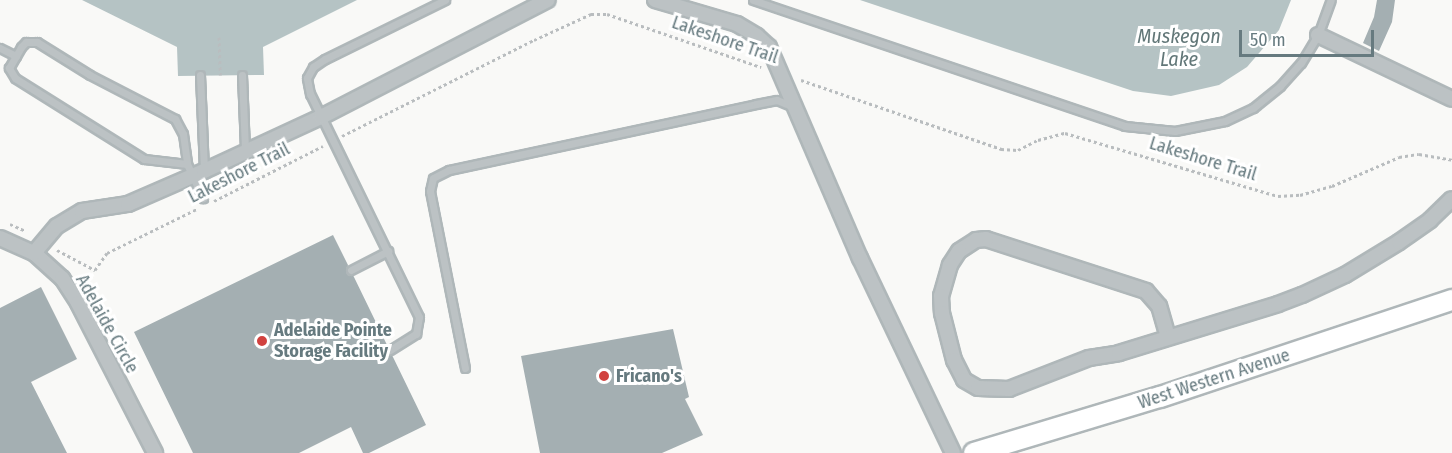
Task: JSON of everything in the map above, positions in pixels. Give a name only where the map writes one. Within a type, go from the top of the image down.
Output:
[{"type":"street","points":[[34,253],[64,221],[82,211],[128,204],[194,170],[245,152],[321,117],[547,0]]},
{"type":"street","points":[[654,0],[748,30],[769,47],[860,258],[953,453]]},
{"type":"street","points":[[1318,35],[1452,99]]},
{"type":"street","points":[[1168,337],[1159,306],[1146,291],[986,239],[976,240],[959,251],[950,265],[941,296],[942,313],[957,369],[964,380],[978,388],[1009,389],[1089,358],[1119,352],[1278,304],[1326,284],[1366,263],[1418,229],[1452,199]]},
{"type":"street","name":"Adelaide Circle","points":[[0,238],[34,253],[52,267],[70,291],[154,453]]},
{"type":"street","name":"West Western Avenue","points":[[974,453],[1160,397],[1452,300]]},
{"type":"lane","points":[[390,350],[413,338],[420,323],[411,297],[321,117],[307,83],[313,67],[325,59],[445,0]]},
{"type":"lane","points":[[753,0],[1125,126],[1175,131],[1225,121],[1253,108],[1280,86],[1301,63],[1318,35],[1331,0]]},
{"type":"lane","points":[[194,170],[144,159],[15,78],[9,68],[16,56],[26,42],[37,42],[90,75],[167,113],[181,126],[203,198]]},
{"type":"lane","points":[[0,48],[16,56]]},
{"type":"lane","points":[[194,170],[200,75]]},
{"type":"lane","points":[[242,75],[245,152]]},
{"type":"lane","points":[[465,368],[429,191],[433,178],[449,170],[771,101],[784,102],[796,109]]},
{"type":"lane","points":[[351,270],[388,251]]},
{"type":"path","name":"Lakeshore Trail","points":[[6,222],[19,226],[95,270],[102,257],[117,247],[534,39],[591,14],[607,14],[1001,149],[1018,150],[1038,140],[1065,133],[1278,196],[1300,195],[1332,186],[1399,157],[1419,154],[1452,160]]},
{"type":"path","points":[[219,37],[220,75]]},
{"type":"water","points":[[82,0],[357,0],[263,47],[264,75],[178,76],[177,47]]},
{"type":"water","name":"Muskegon Lake","points":[[860,0],[1291,0],[1279,30],[1247,67],[1219,85],[1171,96],[1133,91]]},
{"type":"building","points":[[1377,0],[1395,0],[1392,22],[1379,51],[1363,43],[1374,17]]},
{"type":"building","name":"Adelaide Pointe Storage Facility","points":[[333,235],[348,265],[346,272],[353,275],[387,345],[385,352],[392,355],[426,425],[369,453],[363,453],[351,427],[299,453],[193,453],[134,332]]},
{"type":"building","points":[[41,287],[77,359],[31,382],[67,453],[0,453],[0,308]]},
{"type":"building","name":"Fricano's","points":[[673,329],[689,397],[685,399],[703,435],[662,453],[540,453],[521,356]]},
{"type":"place","name":"Adelaide Pointe Storage Facility","points":[[262,341]]},
{"type":"place","name":"Fricano's","points":[[604,376]]}]
